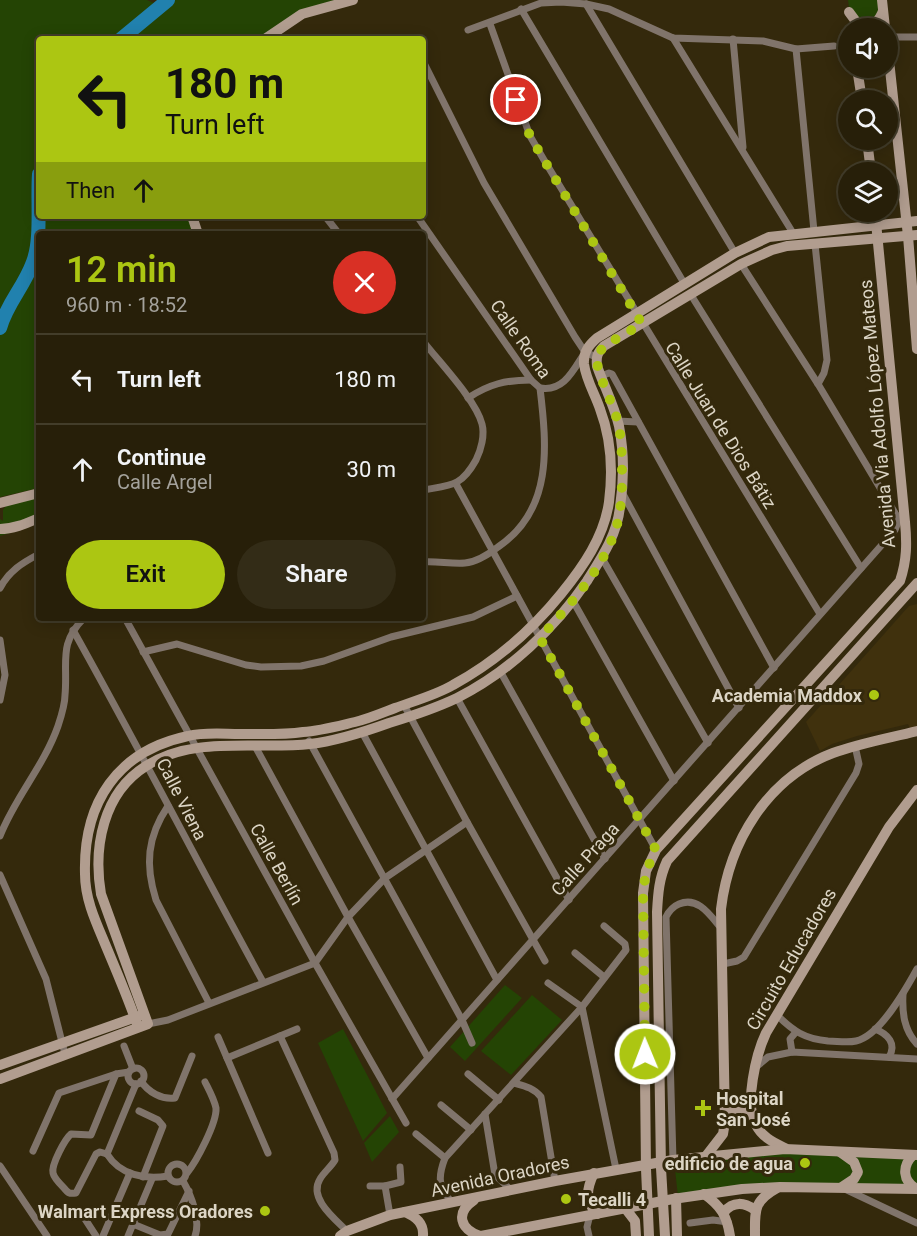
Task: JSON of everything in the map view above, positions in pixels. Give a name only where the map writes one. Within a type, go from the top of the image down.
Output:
[{"type":"main road","points":[[269,36],[302,14],[353,0]]},
{"type":"main road","points":[[848,0],[850,18]]},
{"type":"main road","points":[[849,12],[860,27],[867,27],[877,23],[883,5]]},
{"type":"main road","points":[[892,78],[912,221],[917,350]]},
{"type":"main road","points":[[141,1021],[87,898],[85,873],[87,843],[94,812],[104,788],[119,770],[142,753],[189,735],[304,732],[357,722],[451,687],[492,661],[533,626],[561,594],[594,547],[605,522],[610,482],[610,454],[606,429],[587,379],[584,362],[585,352],[597,338],[735,253],[769,237],[912,221]]},
{"type":"main road","name":"Avenida Via Adolfo López Mateos","points":[[649,1236],[646,1169],[643,893],[646,871],[656,850],[900,581],[908,549],[900,524],[876,222]]},
{"type":"main road","points":[[141,1021],[101,894],[97,873],[106,816],[114,796],[126,780],[147,765],[167,756],[196,748],[311,744],[362,732],[457,698],[500,671],[540,638],[573,601],[602,558],[616,527],[622,492],[623,453],[617,421],[596,357],[604,346],[741,264],[772,250],[913,236]]},
{"type":"main road","points":[[2,505],[36,494]]},
{"type":"main road","points":[[2,526],[36,519]]},
{"type":"main road","points":[[664,1236],[657,912],[661,873],[672,856],[917,583]]},
{"type":"main road","points":[[706,1156],[723,1134],[727,1109],[721,928],[724,887],[739,842],[762,805],[780,785],[793,776],[831,754],[917,731]]},
{"type":"main road","name":"Circuito Educadores","points":[[785,1149],[767,1139],[760,1132],[752,1117],[754,1069],[758,1049],[889,827],[917,790]]},
{"type":"main road","points":[[0,1065],[62,1042],[141,1021]]},
{"type":"main road","points":[[0,1079],[141,1021]]},
{"type":"main road","points":[[727,1109],[739,1112],[751,1107]]},
{"type":"main road","points":[[672,1160],[785,1149],[915,1155]]},
{"type":"main road","points":[[836,1151],[849,1157],[858,1172],[854,1179],[842,1187]]},
{"type":"main road","points":[[915,1155],[905,1165],[905,1172],[909,1183],[917,1189]]},
{"type":"main road","name":"Avenida Oradores","points":[[343,1234],[390,1215],[594,1173],[672,1160]]},
{"type":"main road","points":[[593,1214],[587,1193],[594,1173]]},
{"type":"main road","points":[[476,1198],[466,1206],[462,1221],[468,1231],[480,1236],[516,1233],[593,1214],[704,1194],[780,1186],[917,1189]]},
{"type":"main road","points":[[755,1236],[755,1210],[765,1197],[780,1186]]},
{"type":"main road","points":[[704,1194],[719,1206],[726,1217],[730,1236]]},
{"type":"main road","points":[[674,1199],[677,1236]]},
{"type":"main road","points":[[726,1217],[729,1207],[738,1203],[748,1205],[755,1210]]},
{"type":"main road","points":[[625,1209],[635,1221],[636,1236]]},
{"type":"main road","points":[[405,1212],[418,1220],[423,1229],[423,1236]]},
{"type":"street","points":[[468,30],[490,24],[521,9],[541,3],[586,4],[609,9],[673,38],[733,39],[778,44],[796,49],[834,46]]},
{"type":"street","points":[[586,4],[735,253]]},
{"type":"street","points":[[521,9],[684,283]]},
{"type":"street","name":"Calle Juan de Dios Bátiz","points":[[490,24],[530,136],[635,313],[820,614]]},
{"type":"street","points":[[898,37],[917,37]]},
{"type":"street","points":[[673,38],[793,233]]},
{"type":"street","points":[[733,39],[743,151]]},
{"type":"street","points":[[796,49],[814,231]]},
{"type":"street","points":[[426,74],[483,183],[585,352],[596,357]]},
{"type":"street","points":[[327,219],[337,231]]},
{"type":"street","name":"Calle Roma","points":[[419,219],[531,380],[540,388],[544,435],[541,489],[534,509],[509,540],[492,552],[465,563],[426,562]]},
{"type":"street","points":[[815,244],[827,360],[818,384]]},
{"type":"street","points":[[741,264],[818,384],[900,524]]},
{"type":"street","points":[[691,295],[861,568]]},
{"type":"street","points":[[426,345],[478,412],[483,425],[483,440],[478,456],[469,471],[456,484],[426,489]]},
{"type":"street","points":[[540,388],[554,388],[568,380],[585,352]]},
{"type":"street","points":[[601,376],[612,374],[774,668]]},
{"type":"street","points":[[468,398],[484,387],[495,383],[531,380]]},
{"type":"street","points":[[617,421],[638,422]]},
{"type":"street","points":[[610,482],[622,492],[739,708]]},
{"type":"street","points":[[456,484],[656,850]]},
{"type":"street","name":"Calle Praga","points":[[392,1098],[900,524]]},
{"type":"street","points":[[0,588],[5,578],[15,568],[36,556]]},
{"type":"street","points":[[602,558],[708,742]]},
{"type":"street","points":[[143,652],[177,644],[246,665],[301,666],[324,661],[391,637],[473,617],[517,596]]},
{"type":"street","points":[[573,601],[674,781]]},
{"type":"street","points":[[0,836],[8,817],[45,756],[58,726],[65,696],[64,653],[67,641],[82,621]]},
{"type":"street","name":"Calle Berlín","points":[[127,621],[406,1123]]},
{"type":"street","name":"Calle Viena","points":[[74,630],[263,982]]},
{"type":"street","points":[[0,640],[5,675],[0,700]]},
{"type":"street","points":[[500,671],[605,859]]},
{"type":"street","points":[[457,698],[568,900]]},
{"type":"street","points":[[404,705],[545,961]]},
{"type":"street","points":[[304,732],[462,1020],[471,1043]]},
{"type":"street","points":[[362,732],[497,980]]},
{"type":"street","points":[[255,746],[428,1058]]},
{"type":"street","points":[[723,964],[744,957],[856,773],[859,764],[855,746]]},
{"type":"street","points":[[168,806],[157,822],[152,841],[149,860],[151,883],[156,900],[209,1003]]},
{"type":"street","points":[[141,1021],[159,1022],[315,963],[348,917],[385,878],[467,822]]},
{"type":"street","points":[[0,875],[46,980],[64,1054]]},
{"type":"street","points":[[672,1160],[666,917],[670,909],[675,906],[692,902],[702,907],[721,928]]},
{"type":"street","points":[[452,1203],[441,1185],[440,1176],[445,1158],[582,1007],[627,947],[604,926]]},
{"type":"street","points":[[575,953],[604,977]]},
{"type":"street","points":[[777,1015],[796,1032],[814,1039],[848,1042],[863,1039],[875,1029],[903,994],[917,969]]},
{"type":"street","points":[[548,983],[582,1007],[616,1169]]},
{"type":"street","points":[[903,994],[902,1010],[905,1026],[917,1044]]},
{"type":"street","points":[[227,1058],[297,1029]]},
{"type":"street","points":[[875,1029],[886,1034],[892,1044],[893,1050],[889,1057]]},
{"type":"street","points":[[792,1052],[790,1039],[796,1032]]},
{"type":"street","points":[[280,1036],[334,1153],[335,1160],[317,1186],[318,1194],[343,1234]]},
{"type":"street","points":[[218,1037],[268,1153]]},
{"type":"street","points":[[124,1046],[131,1070],[129,1080],[139,1082],[152,1093],[170,1099],[175,1098],[192,1056]]},
{"type":"street","points":[[754,1069],[768,1057],[792,1052],[917,1059]]},
{"type":"street","points":[[33,1151],[59,1093],[138,1068],[142,1071],[143,1077],[107,1154]]},
{"type":"street","points":[[116,1074],[90,1135],[71,1134],[65,1138],[53,1167],[53,1173],[66,1192],[76,1193],[96,1154],[100,1152],[107,1154],[118,1168],[130,1173],[152,1179],[168,1176]]},
{"type":"street","points":[[468,1074],[499,1100]]},
{"type":"street","points":[[183,1181],[196,1159],[216,1113],[214,1101],[205,1082]]},
{"type":"street","points":[[514,1083],[530,1088],[541,1097],[555,1181]]},
{"type":"street","points":[[441,1105],[471,1130]]},
{"type":"street","points":[[139,1111],[158,1120],[163,1126],[143,1177]]},
{"type":"street","points":[[485,1114],[495,1175],[511,1190]]},
{"type":"street","points":[[416,1134],[445,1158]]},
{"type":"street","points":[[183,1181],[174,1182],[168,1176],[168,1170],[175,1164],[183,1166],[187,1173]]},
{"type":"street","points":[[0,1166],[47,1236]]},
{"type":"street","points":[[370,1186],[385,1186],[401,1182],[400,1167]]},
{"type":"street","points":[[103,1236],[130,1173]]},
{"type":"street","points":[[128,1236],[152,1179]]},
{"type":"street","points":[[183,1181],[189,1191],[196,1222],[195,1236]]},
{"type":"street","points":[[385,1186],[390,1215]]},
{"type":"street","points":[[842,1187],[917,1223]]},
{"type":"street","points":[[133,1224],[160,1235],[168,1234],[189,1191]]},
{"type":"street","points":[[589,1236],[587,1227],[593,1214]]},
{"type":"street","points":[[690,1223],[726,1217]]},
{"type":"street","points":[[84,1219],[96,1236]]},
{"type":"shaded area","name":"Academia Maddox","points":[[917,604],[917,726],[910,728],[908,724],[857,736],[832,744],[820,751],[806,722],[909,606]]},
{"type":"green space","points":[[0,0],[147,0],[161,6],[168,0],[353,0],[317,9],[270,36],[36,36],[36,219],[188,219],[194,231],[36,231],[36,489],[0,497]]},
{"type":"green space","points":[[848,0],[882,0],[884,18],[851,18]]},
{"type":"green space","points":[[36,496],[36,524],[0,536],[0,519],[3,521],[3,510],[7,504]]},
{"type":"green space","points":[[505,985],[522,998],[465,1061],[450,1047]]},
{"type":"green space","points":[[532,995],[562,1020],[511,1075],[481,1051]]},
{"type":"green space","points":[[343,1029],[387,1113],[363,1141],[318,1043]]},
{"type":"green space","points":[[390,1116],[399,1132],[372,1162],[364,1143]]},
{"type":"green space","points":[[742,1152],[917,1154],[917,1186],[842,1184],[678,1197],[674,1160]]},
{"type":"waterway","points":[[125,36],[168,0]]},
{"type":"waterway","points":[[38,219],[38,231]]},
{"type":"waterway","points":[[0,328],[36,253]]},
{"type":"place","name":"Academia Maddox","points":[[874,695]]},
{"type":"place","name":"Hospital San José","points":[[703,1108]]},
{"type":"place","name":"edificio de agua","points":[[805,1163]]},
{"type":"place","name":"Tecalli 4","points":[[566,1199]]},
{"type":"place","name":"Walmart Express Oradores","points":[[265,1211]]},
{"type":"route","points":[[516,100],[530,136],[642,324],[604,346],[596,357],[597,366],[619,426],[623,453],[622,492],[616,527],[602,558],[573,601],[540,638],[656,850],[646,871],[643,893],[645,1054]]}]
